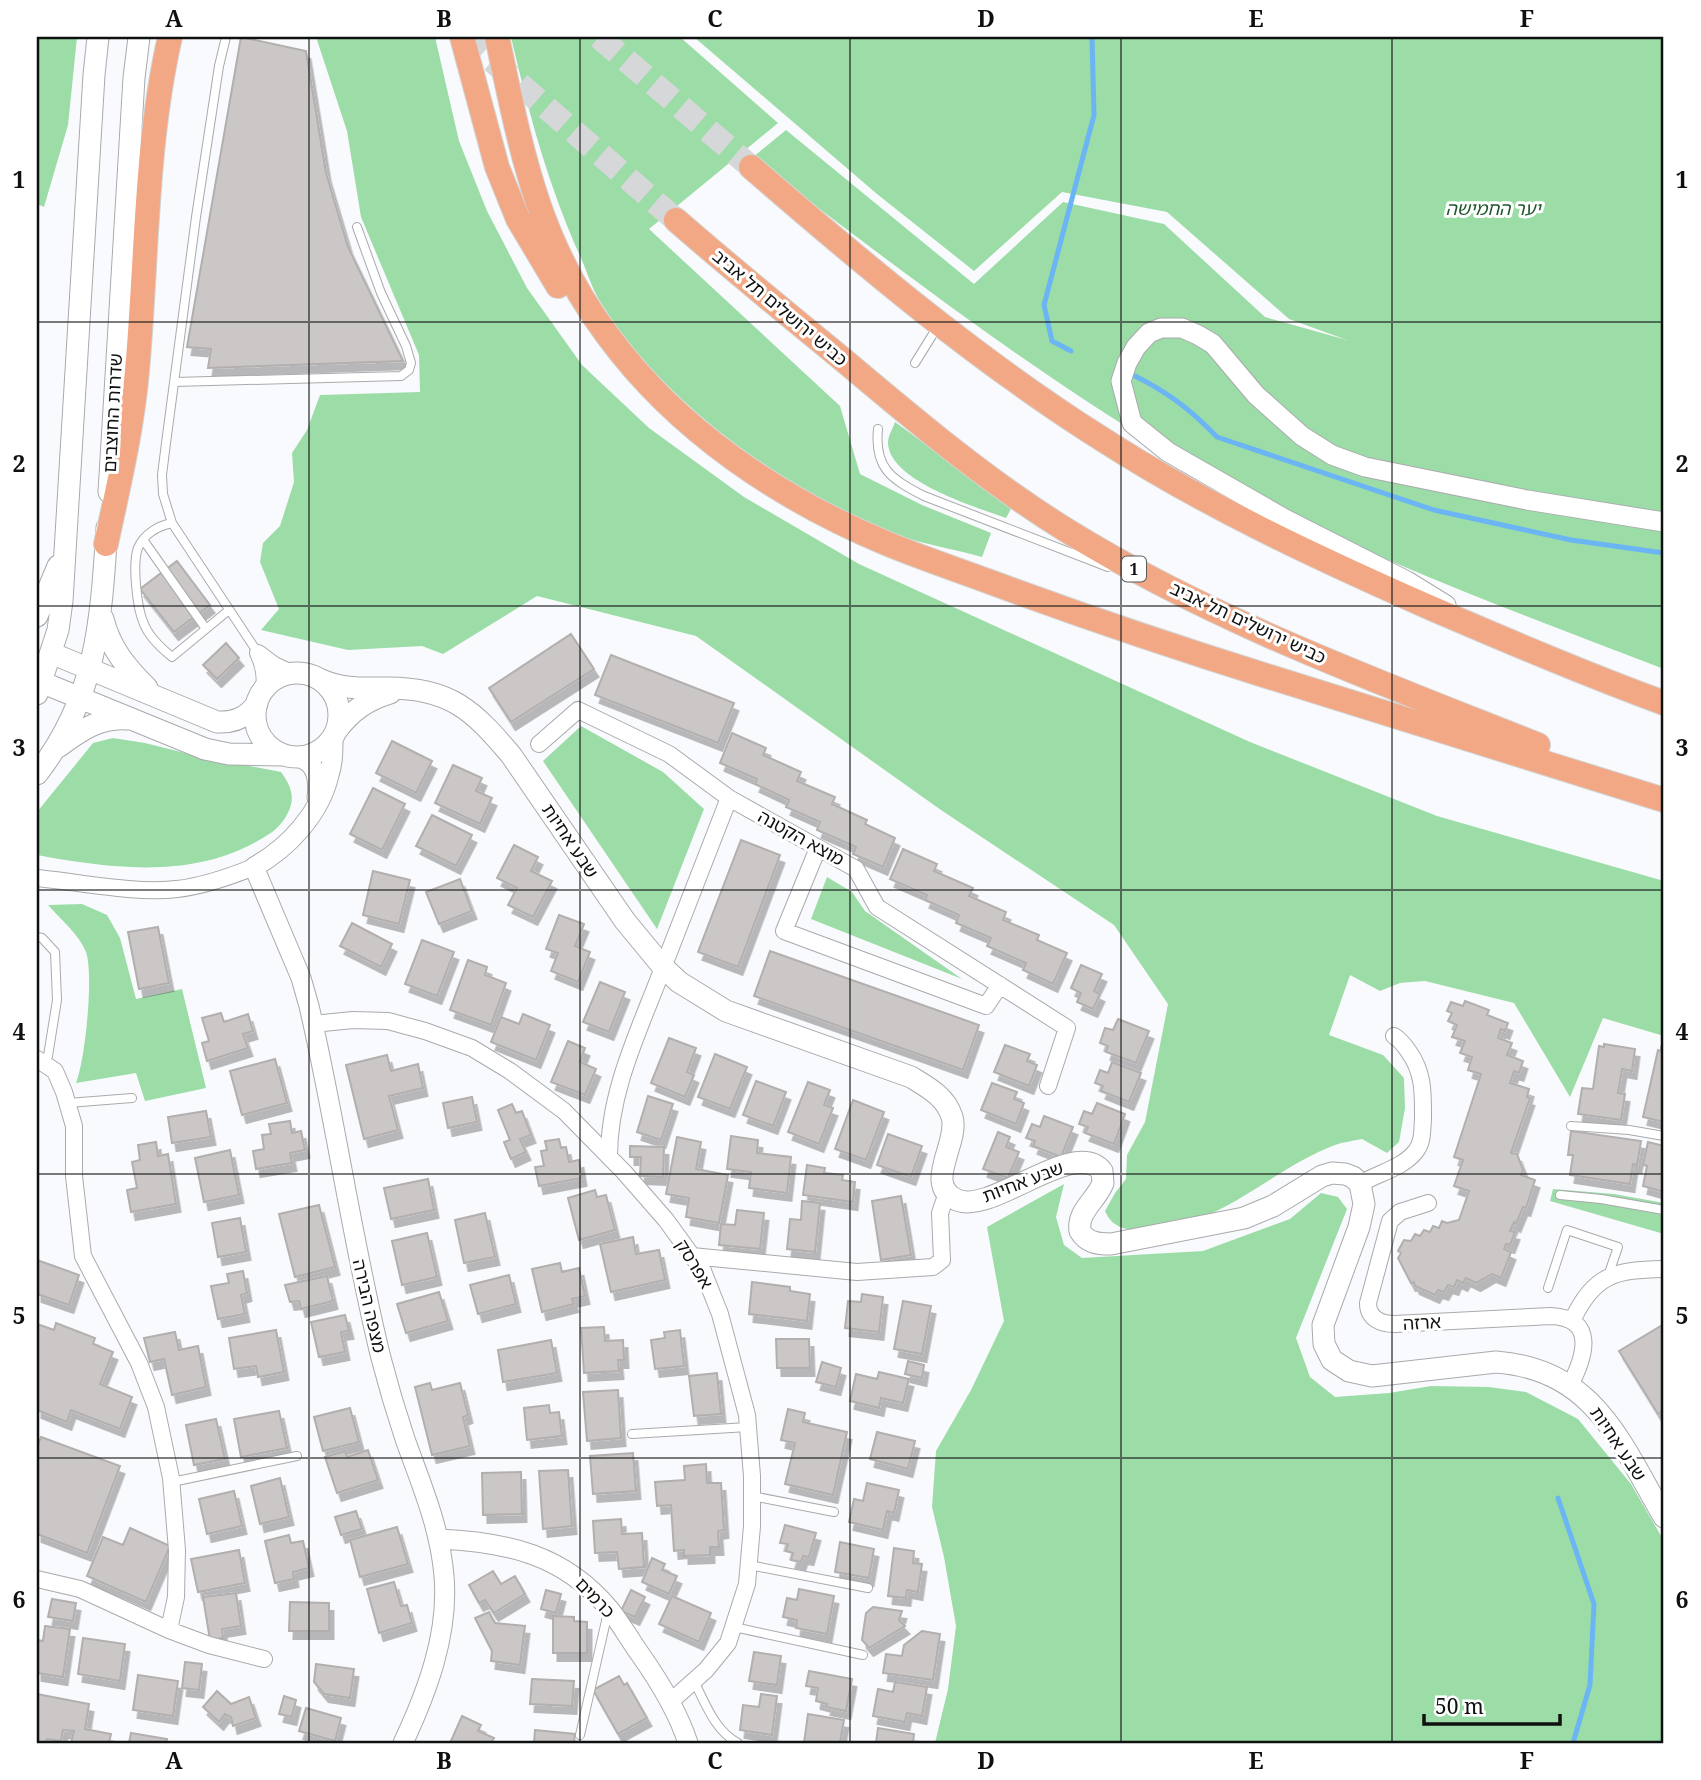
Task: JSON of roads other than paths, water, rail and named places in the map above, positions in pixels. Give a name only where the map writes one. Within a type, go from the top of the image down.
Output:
[{"type":"highway","points":[[106,544],[128,442],[135,392],[152,147],[170,37]]},
{"type":"highway","points":[[461,37],[497,167],[517,219],[557,285],[603,344],[650,390],[730,456],[779,489],[888,544],[1146,638],[1664,798]]},
{"type":"highway","points":[[497,37],[531,188],[551,241],[577,290],[608,337],[644,380],[673,408]]},
{"type":"highway","points":[[751,167],[939,323],[1046,402],[1162,476],[1299,549],[1594,677],[1664,703]]},
{"type":"highway","name":"כביש ירושלים תל אביב","points":[[676,220],[944,444],[1065,530],[1189,598],[1319,656],[1664,798]]},
{"type":"main road","points":[[44,651],[91,668],[206,719],[225,723],[242,718],[278,678],[294,674],[310,676],[319,680],[335,696],[339,719],[335,733],[324,748],[312,755],[229,754],[205,749],[80,697],[38,686],[44,651],[62,601],[98,37]]},
{"type":"main road","name":"שדרות החוצבים","points":[[37,775],[54,750],[80,697],[91,668],[101,611],[123,241],[139,37]]},
{"type":"main road","points":[[37,616],[66,544]]},
{"type":"main road","points":[[101,611],[106,630],[119,656],[133,674],[162,701]]},
{"type":"main road","name":"שבע אחיות","points":[[319,680],[350,689],[434,692],[468,710],[511,755],[625,921],[679,982],[726,1011],[912,1077],[934,1091],[946,1103],[953,1119],[954,1131],[943,1170],[942,1184],[947,1193],[958,1201],[968,1202],[988,1197],[1072,1163],[1093,1164],[1102,1171],[1103,1183],[1082,1213],[1080,1231],[1093,1243],[1111,1244],[1244,1218],[1273,1206],[1327,1174],[1353,1177],[1360,1184],[1364,1198],[1362,1215],[1323,1325],[1324,1344],[1332,1360],[1349,1371],[1372,1376],[1475,1363],[1515,1363],[1550,1373],[1588,1400],[1609,1424],[1664,1517]]},
{"type":"main road","name":"שבע אחיות","points":[[335,733],[345,719],[368,700],[405,689]]},
{"type":"main road","points":[[260,696],[257,725],[260,735],[275,751],[291,756]]},
{"type":"main road","points":[[54,750],[92,724],[116,718],[130,719]]},
{"type":"street","points":[[1497,636],[1408,581],[1285,519],[1159,444],[1132,423],[1121,382],[1136,347],[1149,333],[1161,328],[1182,328],[1198,335],[1213,344],[1256,395],[1302,436],[1332,455],[1365,467],[1527,500],[1664,522]]},
{"type":"street","points":[[258,653],[284,672],[294,674]]},
{"type":"street","points":[[258,653],[263,663],[260,696]]},
{"type":"street","name":"מוצא הקטנה","points":[[539,744],[578,710],[669,754],[729,798],[856,869],[877,907],[1068,1028],[1048,1086]]},
{"type":"street","points":[[37,878],[127,888],[175,889],[223,879],[254,867],[285,846],[312,812],[330,775],[335,733]]},
{"type":"street","points":[[291,756],[306,759],[315,770],[319,782],[312,812]]},
{"type":"street","points":[[609,1156],[608,1132],[630,1052],[729,798]]},
{"type":"street","points":[[818,848],[784,932],[986,1006],[1000,985]]},
{"type":"street","name":"מצפה הבירה","points":[[254,867],[301,978],[313,1024],[359,1262],[382,1360],[439,1539],[444,1578],[442,1625],[421,1703],[403,1743]]},
{"type":"street","name":"אפרסק","points":[[313,1024],[353,1020],[388,1021],[472,1048],[510,1071],[564,1111],[609,1156],[666,1220],[703,1271],[734,1361],[748,1427],[752,1496],[749,1564],[747,1584],[728,1643],[706,1670],[669,1703]]},
{"type":"street","points":[[1360,1184],[1406,1160],[1416,1152],[1421,1142],[1423,1091],[1419,1068],[1399,1038],[1394,1036]]},
{"type":"street","points":[[38,1060],[55,1071],[74,1126],[74,1176],[83,1256],[139,1363],[156,1407],[172,1482],[177,1562],[176,1597],[169,1630]]},
{"type":"street","points":[[692,1256],[858,1272],[933,1267],[942,1260],[940,1213],[947,1193]]},
{"type":"street","name":"ארזה","points":[[1428,1203],[1400,1213],[1388,1225],[1368,1303],[1370,1314],[1375,1320],[1395,1324],[1551,1315],[1572,1321]]},
{"type":"street","points":[[1570,1385],[1584,1349],[1581,1332],[1572,1321],[1585,1296],[1608,1276],[1634,1270],[1664,1269]]},
{"type":"street","name":"כרמים","points":[[439,1539],[500,1544],[534,1554],[573,1576],[608,1609],[654,1674],[688,1743]]},
{"type":"street","points":[[37,1579],[80,1589],[169,1630],[209,1645],[264,1659]]},
{"type":"lane","points":[[226,37],[195,217],[162,475],[163,494],[172,523],[258,653]]},
{"type":"lane","points":[[174,382],[401,376],[409,370],[411,363],[406,346],[381,293],[357,227]]},
{"type":"lane","points":[[915,363],[939,323]]},
{"type":"lane","points":[[878,429],[879,460],[888,473],[923,496],[1189,598]]},
{"type":"lane","points":[[172,523],[160,526],[138,548],[136,569],[139,610],[144,626],[160,648],[172,657],[229,610]]},
{"type":"lane","points":[[144,541],[206,629]]},
{"type":"lane","points":[[37,937],[42,938],[55,952],[57,1000],[48,1056],[38,1060]]},
{"type":"lane","points":[[68,1103],[132,1098]]},
{"type":"lane","points":[[1571,1126],[1620,1129],[1664,1136]]},
{"type":"lane","points":[[1560,1195],[1664,1210]]},
{"type":"lane","points":[[1548,1288],[1567,1230],[1618,1247],[1608,1276]]},
{"type":"lane","points":[[632,1434],[748,1427]]},
{"type":"lane","points":[[172,1482],[297,1456]]},
{"type":"lane","points":[[752,1496],[834,1512]]},
{"type":"lane","points":[[749,1564],[868,1588]]},
{"type":"lane","points":[[580,1735],[608,1609]]},
{"type":"lane","points":[[734,1627],[863,1655]]},
{"type":"lane","points":[[694,1681],[714,1720],[727,1738],[738,1743]]},
{"type":"waterway","points":[[1071,351],[1052,341],[1044,305],[1094,115],[1092,37]]},
{"type":"waterway","points":[[1135,376],[1179,403],[1217,437],[1434,510],[1571,540],[1664,553]]},
{"type":"waterway","points":[[1558,1498],[1594,1604],[1590,1685],[1573,1743]]},
{"type":"tunnel","points":[[465,37],[676,220]]},
{"type":"tunnel","points":[[599,37],[751,167]]},
{"type":"park label","name":"יער החמישה","points":[[1493,209]]}]
